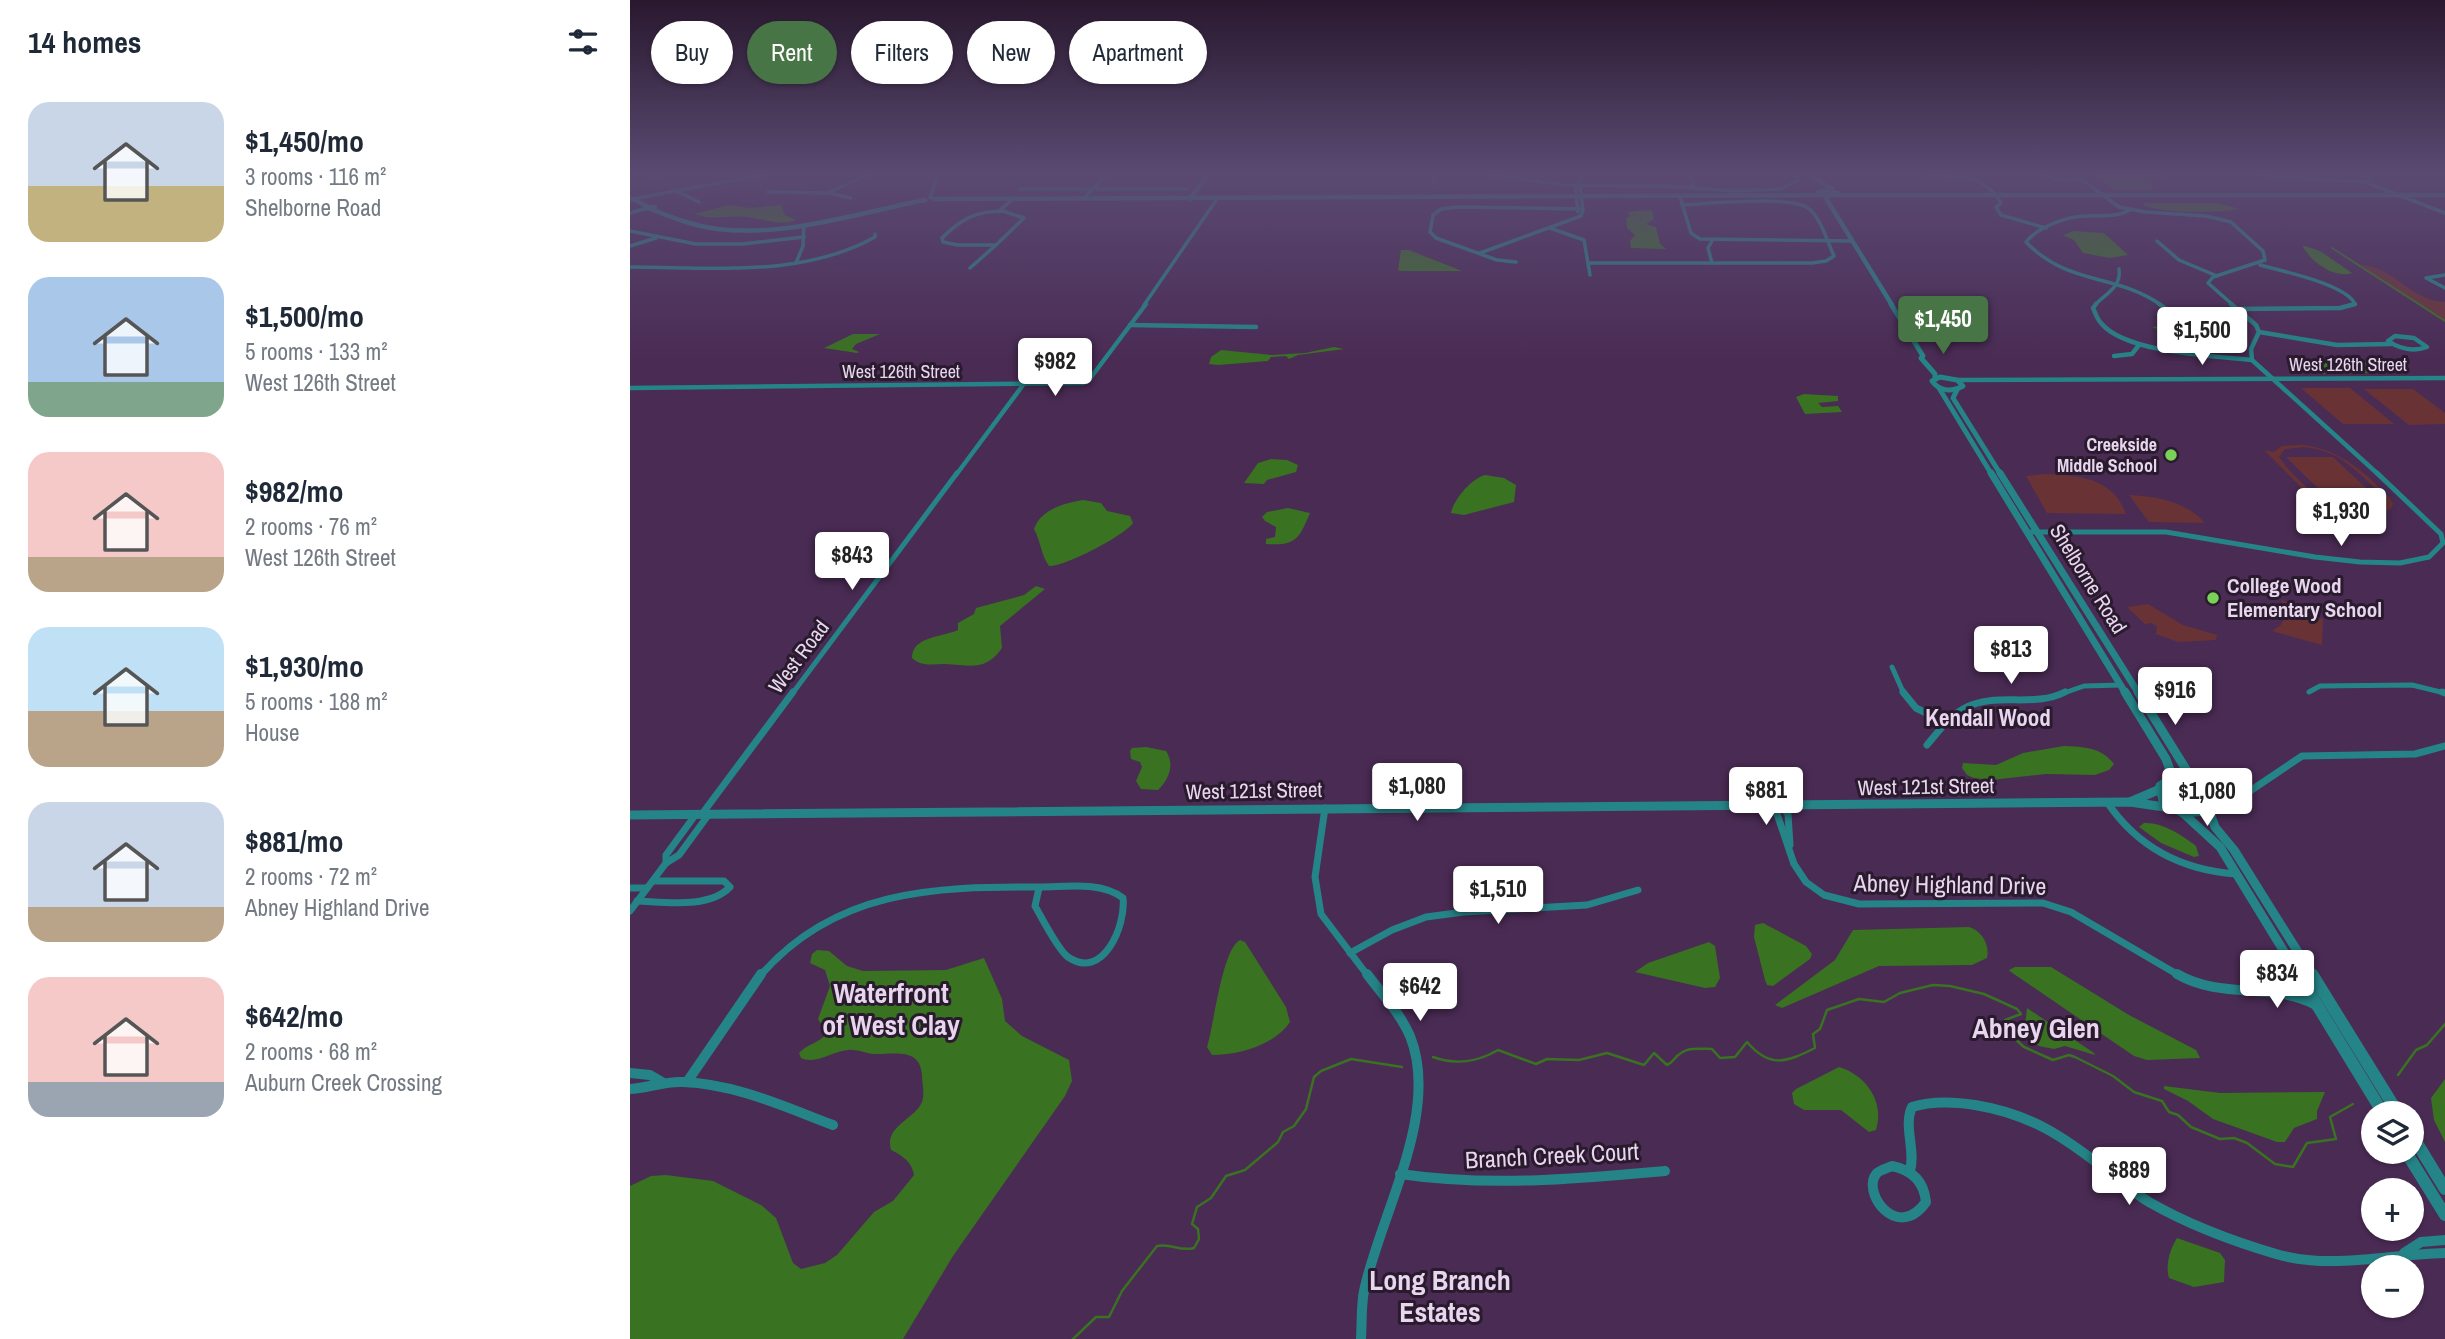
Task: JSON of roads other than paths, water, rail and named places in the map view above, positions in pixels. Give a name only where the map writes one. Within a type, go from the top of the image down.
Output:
[{"type":"street","points":[[651,235],[690,244],[804,237],[796,262]]},
{"type":"street","points":[[630,267],[796,262],[848,253],[863,246],[874,235]]},
{"type":"street","points":[[946,235],[942,239],[945,243],[998,245]]},
{"type":"street","points":[[970,268],[1007,235]]},
{"type":"street","points":[[1130,325],[1191,235]]},
{"type":"street","points":[[1435,235],[1478,253],[1516,262]]},
{"type":"street","points":[[1478,253],[1526,235]]},
{"type":"street","points":[[1572,235],[1584,240],[1590,275]]},
{"type":"street","points":[[1698,235],[1712,241],[1851,241]]},
{"type":"street","points":[[1589,264],[1812,263],[1833,258],[1834,254],[1823,235]]},
{"type":"street","points":[[1848,235],[1923,356],[1962,383],[1960,389],[1939,388]]},
{"type":"street","points":[[2030,235],[2026,241],[2044,262],[2061,271],[2153,297],[2165,308],[2166,313]]},
{"type":"street","points":[[2248,235],[2265,253],[2265,260],[2217,276],[2209,280],[2209,285],[2256,325],[2259,332]]},
{"type":"street","points":[[630,246],[658,237]]},
{"type":"street","points":[[1712,241],[1708,248],[1712,263]]},
{"type":"street","points":[[2157,241],[2179,260],[2217,276]]},
{"type":"street","points":[[2236,309],[2340,308],[2355,304],[2353,299],[2337,288],[2259,264]]},
{"type":"street","points":[[2119,269],[2121,277],[2117,285],[2095,303],[2093,312],[2113,334],[2139,345],[2252,360]]},
{"type":"street","points":[[2445,275],[2426,278],[2445,288]]},
{"type":"street","points":[[1130,325],[1256,327]]},
{"type":"street","name":"West 126th Street","points":[[630,388],[1083,383],[1089,380],[1130,325]]},
{"type":"street","points":[[2259,332],[2337,345],[2391,344],[2414,350],[2427,347],[2419,340],[2400,336],[2389,338],[2391,344]]},
{"type":"street","points":[[2028,533],[2168,532],[2348,562],[2416,561],[2439,552],[2443,541],[2436,528],[2252,360],[2250,349],[2259,332]]},
{"type":"street","points":[[2114,356],[2132,354],[2139,345]]},
{"type":"street","points":[[1923,356],[1921,358],[1934,372],[1935,379],[1955,379]]},
{"type":"street","name":"Shelborne Road","points":[[1935,379],[1933,384],[1939,388],[2168,762],[2166,782]]},
{"type":"street","name":"West 126th Street","points":[[1955,379],[2445,380]]},
{"type":"street","name":"West 126th Street","points":[[1960,389],[1998,383],[2272,380]]},
{"type":"street","name":"West Road","points":[[666,863],[666,855],[703,814],[1023,385]]},
{"type":"street","name":"Shelborne Road","points":[[1960,389],[1953,398],[2209,805]]},
{"type":"street","points":[[1892,667],[1910,704],[1944,722]]},
{"type":"street","points":[[1927,745],[1944,722],[1961,709],[1980,702],[2050,699],[2079,687],[2121,685]]},
{"type":"street","points":[[2309,692],[2320,686],[2412,685],[2445,693]]},
{"type":"street","points":[[2171,808],[2160,798],[2158,790],[2166,782],[2179,781],[2218,793],[2254,790],[2291,761],[2302,756],[2414,754],[2445,746]]},
{"type":"street","name":"West 121st Street","points":[[2130,802],[2158,790]]},
{"type":"street","points":[[2183,813],[2197,815],[2218,797],[2218,793]]},
{"type":"street","name":"West 121st Street","points":[[630,815],[2130,802],[2171,808],[2183,813]]},
{"type":"street","points":[[2107,803],[2125,829],[2160,853],[2199,869],[2236,874]]},
{"type":"street","name":"Abney Highland Drive","points":[[1782,805],[1777,814],[1794,864],[1817,892],[1859,904],[2030,902],[2052,905],[2071,912],[2182,977],[2217,989],[2299,998],[2318,1008]]},
{"type":"street","points":[[2209,805],[2211,822],[2234,850],[2391,1101]]},
{"type":"street","points":[[1325,808],[1315,889],[1321,914],[1399,1016],[1415,1050],[1418,1080],[1416,1111],[1400,1174],[1364,1292],[1361,1339]]},
{"type":"street","points":[[2183,813],[2214,840],[2376,1101]]},
{"type":"street","name":"West Road","points":[[630,911],[666,863],[679,855],[703,814]]},
{"type":"street","points":[[630,888],[650,884],[724,881],[730,887],[714,900],[637,901]]},
{"type":"street","points":[[687,1082],[769,966],[804,935],[856,907],[903,892],[933,888],[1039,888],[1105,888],[1123,898],[1125,906],[1111,948],[1092,961],[1074,961],[1067,957],[1035,906],[1039,888]]},
{"type":"street","points":[[1350,953],[1401,926],[1436,915],[1583,908],[1638,890]]},
{"type":"street","name":"Abney Highland Drive","points":[[2244,993],[2289,988],[2299,983],[2300,977]]},
{"type":"street","points":[[630,1073],[650,1075],[662,1082]]},
{"type":"street","points":[[630,1088],[640,1089],[662,1082],[687,1082],[735,1090],[833,1125]]},
{"type":"street","points":[[1910,1171],[1915,1159],[1907,1119],[1912,1107],[1924,1103],[1986,1105],[2021,1115],[2055,1132],[2147,1201],[2228,1240],[2307,1260],[2355,1262],[2403,1254],[2445,1253]]},
{"type":"street","points":[[2424,1155],[2445,1189]]},
{"type":"street","points":[[2413,1164],[2445,1215]]},
{"type":"street","points":[[1892,1166],[1910,1171],[1923,1185],[1926,1202],[1918,1215],[1901,1218],[1884,1210],[1877,1202],[1871,1185],[1878,1171],[1884,1168],[1892,1166]]},
{"type":"street","name":"Branch Creek Court","points":[[1400,1174],[1495,1184],[1665,1171]]},
{"type":"street","points":[[2403,1254],[2421,1242],[2445,1240]]},
{"type":"waterway","points":[[2332,248],[2445,321]]},
{"type":"waterway","points":[[1433,1057],[1466,1061],[1498,1050],[1536,1064],[1547,1059],[1579,1060],[1607,1053],[1644,1065],[1654,1053],[1667,1065],[1684,1051],[1692,1049],[1712,1049],[1720,1058],[1735,1057],[1747,1042],[1763,1056],[1787,1059],[1815,1048],[1813,1034],[1820,1029],[1827,1010],[1859,999],[1884,1002],[1900,993],[1933,985],[1984,994],[2017,1009],[2021,1014],[2005,1020],[2003,1028],[2024,1047],[2053,1060],[2069,1055],[2075,1057],[2113,1076],[2134,1092],[2162,1101],[2169,1112],[2178,1115],[2191,1127],[2220,1139],[2234,1138],[2247,1143],[2275,1164],[2293,1167],[2307,1143],[2336,1139],[2330,1117],[2353,1104]]},
{"type":"waterway","points":[[2398,1075],[2416,1050],[2427,1045],[2445,1024]]},
{"type":"waterway","points":[[1073,1339],[1096,1317],[1109,1317],[1122,1291],[1157,1246],[1194,1248],[1199,1239],[1198,1229],[1192,1224],[1197,1207],[1211,1198],[1226,1176],[1245,1170],[1278,1142],[1283,1132],[1294,1126],[1306,1109],[1314,1077],[1321,1071],[1351,1059],[1402,1067]]},
{"type":"place","name":"Creekside Middle School","points":[[2171,455]]},
{"type":"place","name":"College Wood Elementary School","points":[[2213,598]]},
{"type":"district","name":"Kendall Wood","points":[[1988,718]]},
{"type":"district","name":"Waterfront of West Clay","points":[[891,1009]]},
{"type":"district","name":"Abney Glen","points":[[2036,1028]]},
{"type":"district","name":"Long Branch Estates","points":[[1440,1296]]}]
